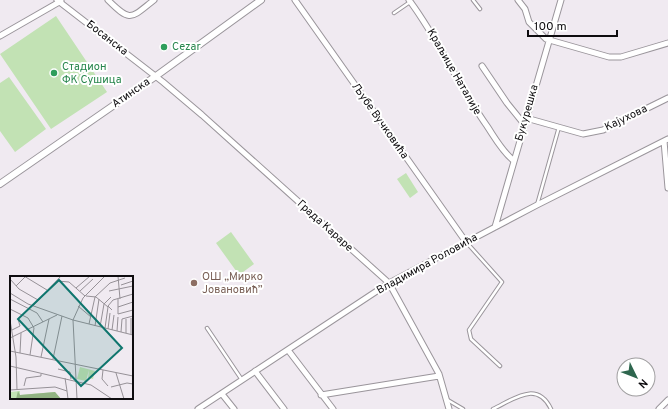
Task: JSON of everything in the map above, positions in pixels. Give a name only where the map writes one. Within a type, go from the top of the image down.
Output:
[{"type":"street","points":[[108,0],[121,13],[128,16],[135,14],[154,0]]},
{"type":"street","name":"Атинска","points":[[0,184],[156,76],[261,0]]},
{"type":"street","name":"Љубе Вучковића","points":[[295,0],[466,242]]},
{"type":"street","points":[[518,0],[525,9],[533,28],[542,38],[610,57],[621,57],[668,43]]},
{"type":"street","name":"Букурешка","points":[[495,227],[513,160],[561,0]]},
{"type":"street","points":[[0,36],[60,1]]},
{"type":"street","name":"Босанска","points":[[60,1],[156,76]]},
{"type":"street","name":"Краљице Наталије","points":[[410,1],[436,38],[464,93],[504,150],[513,160]]},
{"type":"street","points":[[482,66],[524,124]]},
{"type":"street","name":"Града Караре","points":[[156,76],[202,114],[389,283],[439,376],[449,409]]},
{"type":"street","name":"Кајухова","points":[[526,118],[559,126],[583,134],[604,130],[668,98]]},
{"type":"street","points":[[666,140],[668,188]]},
{"type":"street","name":"Владимира Роловића","points":[[198,409],[389,283],[537,205],[666,140]]},
{"type":"street","points":[[288,350],[333,409]]},
{"type":"street","points":[[256,371],[284,409]]},
{"type":"street","points":[[321,395],[439,376]]},
{"type":"street","points":[[222,394],[234,409]]},
{"type":"street","points":[[659,409],[668,400]]},
{"type":"lane","points":[[473,0],[480,10]]},
{"type":"lane","name":"Краљице Наталије","points":[[394,13],[410,1]]},
{"type":"lane","points":[[537,205],[559,126]]},
{"type":"lane","points":[[466,242],[502,282],[470,330],[471,338],[500,366]]},
{"type":"lane","points":[[207,328],[242,380]]},
{"type":"lane","points":[[493,409],[524,395],[536,393],[544,398],[551,409]]},
{"type":"lane","points":[[446,399],[463,409]]},
{"type":"green space","name":"Стадион ФК Сушица","points":[[56,16],[107,92],[51,129],[0,54]]},
{"type":"green space","points":[[9,77],[46,129],[15,152],[0,131],[0,83]]},
{"type":"green space","points":[[406,173],[418,192],[410,198],[397,179]]},
{"type":"green space","points":[[231,232],[254,264],[239,275],[216,243]]},
{"type":"place","name":"Cezar","points":[[164,47]]},
{"type":"place","name":"Стадион ФК Сушица","points":[[54,73]]},
{"type":"place","name":"ОШ „Мирко Јовановић”","points":[[194,283]]}]
